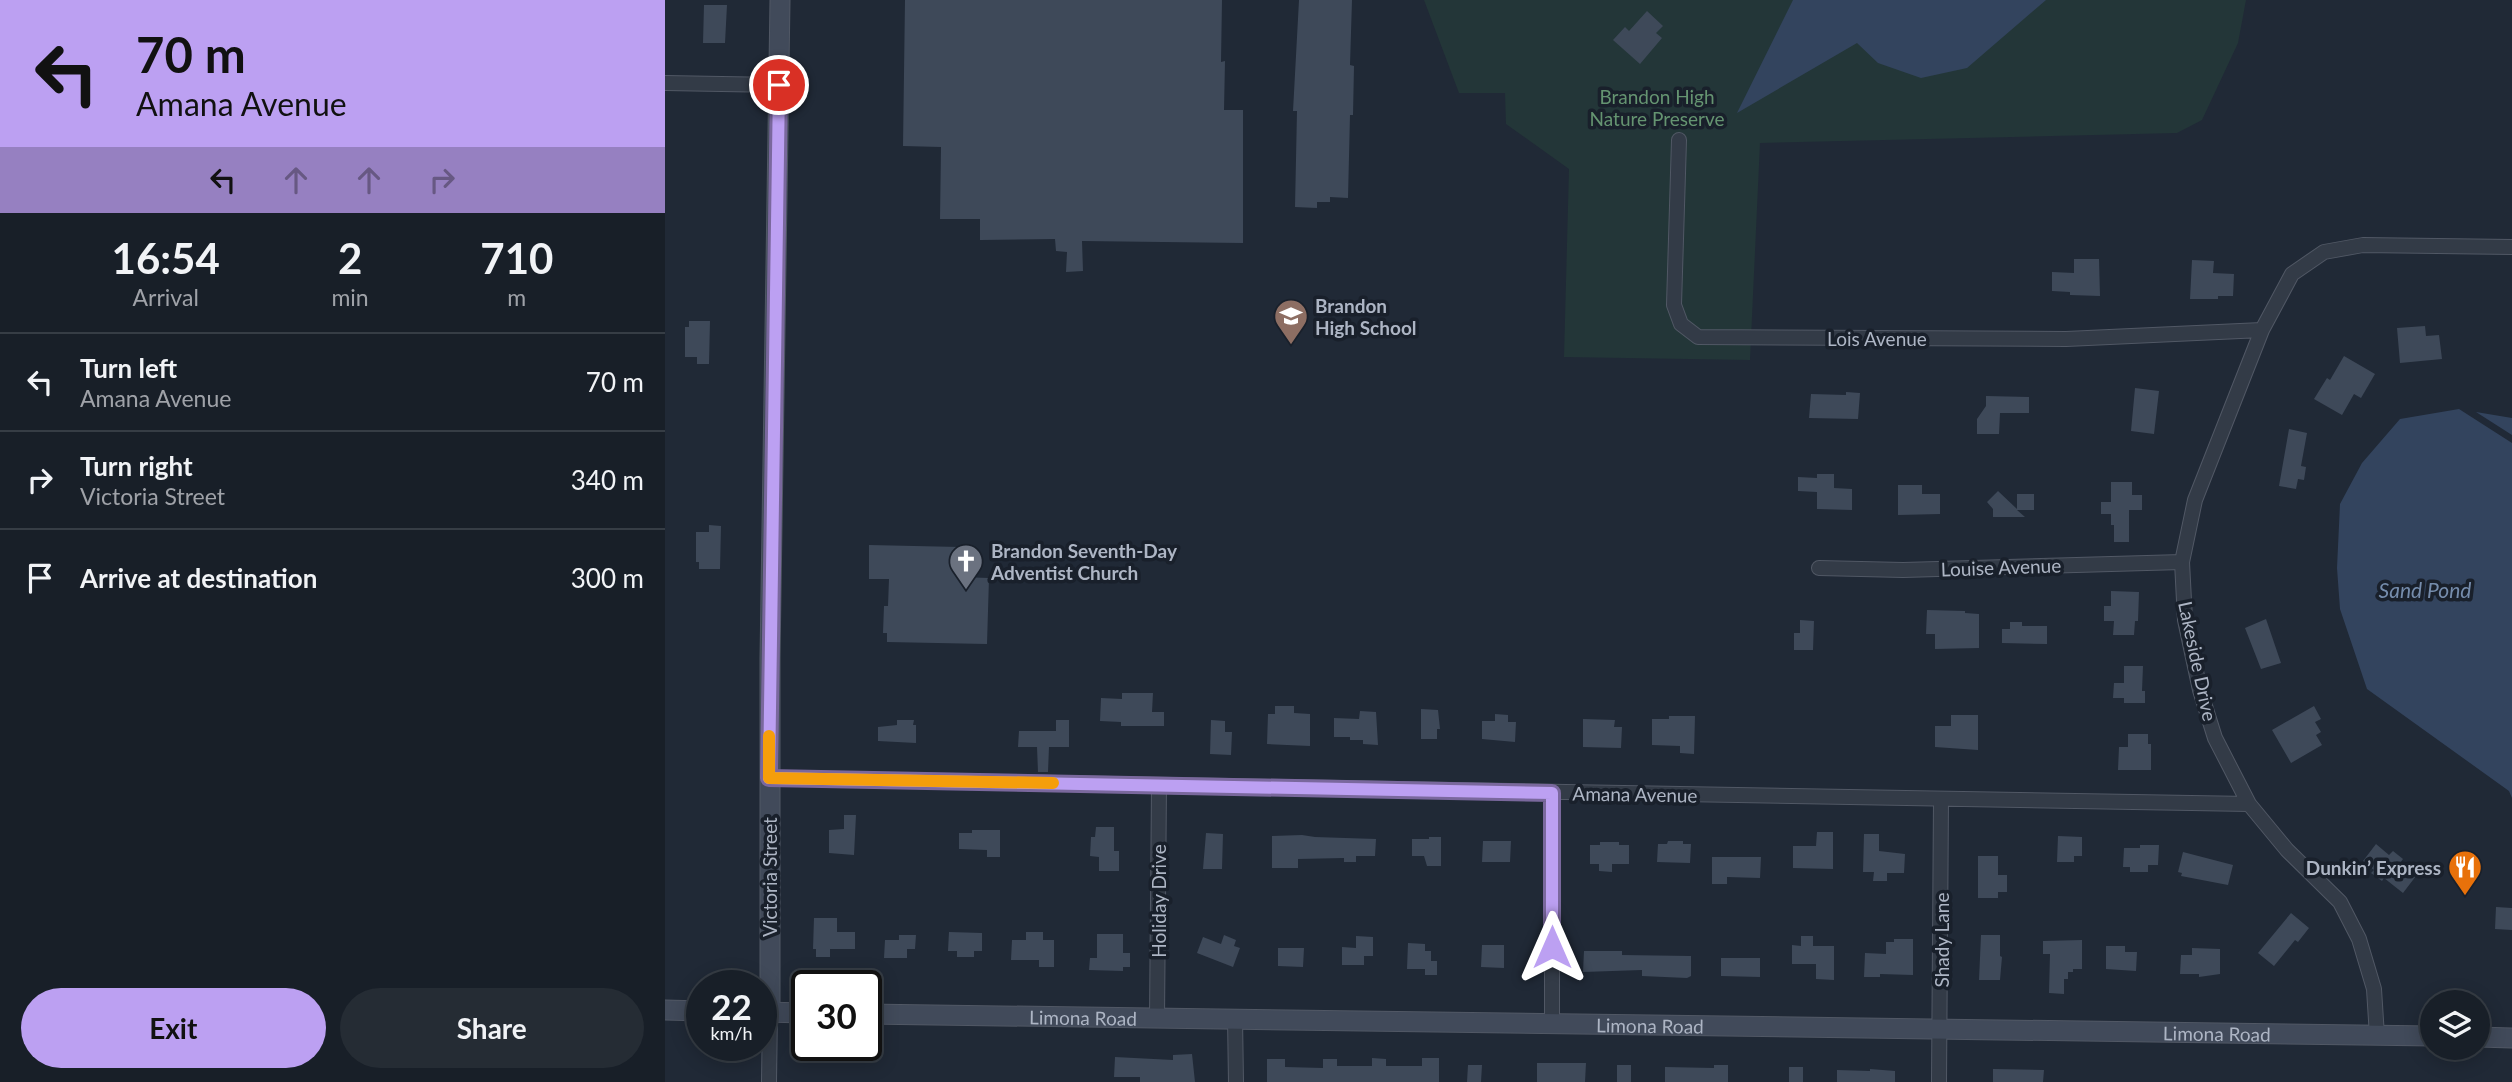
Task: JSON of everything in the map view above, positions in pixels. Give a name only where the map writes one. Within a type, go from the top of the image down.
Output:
[{"type":"street","name":"Victoria Street","points":[[766,970],[780,0]]},
{"type":"street","points":[[665,83],[779,85]]},
{"type":"street","name":"Lois Avenue","points":[[1678,140],[1674,305],[1681,324],[1698,337],[2066,340],[2262,330]]},
{"type":"street","name":"Lakeside Drive","points":[[2377,1036],[2374,989],[2359,939],[2340,902],[2287,850],[2249,804],[2214,738],[2200,690],[2185,620],[2182,562],[2195,500],[2262,330],[2292,274],[2324,252],[2363,245],[2512,247]]},
{"type":"street","name":"Louise Avenue","points":[[1819,569],[1903,570],[2182,562]]},
{"type":"street","name":"Amana Avenue","points":[[769,778],[2249,804]]},
{"type":"street","name":"Holiday Drive","points":[[1157,1017],[1159,785]]},
{"type":"street","points":[[1552,793],[1552,1024]]},
{"type":"street","name":"Shady Lane","points":[[1939,1082],[1941,799]]},
{"type":"street","points":[[665,1010],[686,1011]]},
{"type":"street","name":"Limona Road","points":[[882,1014],[2420,1036]]},
{"type":"street","points":[[1235,1018],[1236,1082]]},
{"type":"street","points":[[2490,1037],[2512,1038]]},
{"type":"street","name":"Victoria Street","points":[[768,1061],[769,1082]]},
{"type":"green space","name":"Brandon High Nature Preserve","points":[[1424,0],[2246,0],[2238,43],[2202,120],[2177,133],[1760,143],[1750,360],[1564,357],[1569,169],[1506,124],[1505,93],[1459,93]]},
{"type":"water","points":[[1793,0],[2046,0],[1967,68],[1921,78],[1878,63],[1857,43],[1737,113]]},
{"type":"water","name":"Sand Pond","points":[[2459,409],[2512,443],[2512,798],[2509,791],[2367,689],[2340,609],[2337,568],[2340,504],[2362,463],[2400,419]]},
{"type":"water","points":[[2476,412],[2512,418],[2512,435]]},
{"type":"building","points":[[905,0],[1222,0],[1221,62],[1225,61],[1224,110],[1243,110],[1243,243],[1082,241],[1083,271],[1066,272],[1067,252],[1056,251],[1055,239],[980,240],[980,219],[940,219],[941,147],[903,146]]},
{"type":"building","points":[[1299,0],[1352,0],[1350,65],[1354,66],[1348,198],[1330,197],[1330,202],[1317,202],[1317,208],[1295,207],[1297,111],[1293,111]]},
{"type":"building","points":[[704,5],[727,5],[725,43],[703,43]]},
{"type":"building","points":[[1647,11],[1663,26],[1656,33],[1662,38],[1640,64],[1613,40],[1625,27],[1629,31]]},
{"type":"building","points":[[2074,259],[2099,259],[2100,296],[2070,295],[2070,292],[2052,291],[2052,272],[2074,273]]},
{"type":"building","points":[[2192,260],[2214,261],[2213,273],[2234,274],[2233,296],[2190,299]]},
{"type":"building","points":[[689,321],[710,321],[709,364],[697,364],[697,357],[685,357],[685,327],[689,327]]},
{"type":"building","points":[[2425,326],[2426,336],[2439,335],[2442,359],[2400,363],[2397,328]]},
{"type":"building","points":[[2344,356],[2375,374],[2361,398],[2354,394],[2342,415],[2314,399],[2327,378],[2330,380]]},
{"type":"building","points":[[2135,388],[2159,391],[2154,434],[2131,431]]},
{"type":"building","points":[[1846,392],[1860,393],[1858,419],[1809,418],[1811,394],[1846,395]]},
{"type":"building","points":[[1986,396],[2029,397],[2029,413],[2000,413],[1999,434],[1977,434],[1977,419],[1986,406]]},
{"type":"building","points":[[2289,429],[2307,433],[2301,466],[2306,467],[2304,480],[2298,479],[2296,489],[2279,486]]},
{"type":"building","points":[[1817,474],[1834,474],[1834,488],[1852,489],[1852,510],[1817,509],[1817,492],[1798,491],[1798,477],[1817,478]]},
{"type":"building","points":[[2111,482],[2132,482],[2132,495],[2142,495],[2142,510],[2129,510],[2129,542],[2114,542],[2111,514],[2101,514],[2101,502],[2111,502]]},
{"type":"building","points":[[1898,485],[1922,485],[1922,494],[1940,494],[1940,514],[1898,515]]},
{"type":"building","points":[[1998,491],[2017,509],[2017,494],[2034,494],[2034,510],[2017,510],[2025,517],[1993,517],[1993,509],[1987,502]]},
{"type":"building","points":[[709,525],[721,526],[720,569],[699,569],[699,562],[696,562],[696,532],[709,532]]},
{"type":"building","points":[[869,545],[960,547],[959,577],[989,578],[987,644],[887,642],[887,633],[883,633],[889,579],[869,579]]},
{"type":"building","points":[[2111,591],[2139,592],[2138,621],[2135,621],[2134,635],[2113,635],[2114,621],[2104,621],[2104,606],[2111,606]]},
{"type":"building","points":[[1927,610],[1979,614],[1979,648],[1935,649],[1935,634],[1926,634]]},
{"type":"building","points":[[2266,619],[2281,663],[2261,669],[2245,628]]},
{"type":"building","points":[[1800,620],[1814,621],[1813,650],[1794,650],[1794,633],[1800,633]]},
{"type":"building","points":[[2010,622],[2022,622],[2022,626],[2047,626],[2047,644],[2002,643],[2002,629],[2010,629]]},
{"type":"building","points":[[2124,666],[2143,666],[2142,691],[2145,691],[2145,703],[2124,703],[2124,698],[2113,698],[2114,683],[2124,683]]},
{"type":"building","points":[[1122,693],[1153,693],[1152,712],[1164,712],[1164,726],[1121,726],[1121,722],[1100,721],[1101,698],[1122,699]]},
{"type":"building","points":[[1275,706],[1294,706],[1294,713],[1310,714],[1310,746],[1267,744],[1268,714],[1275,714]]},
{"type":"building","points":[[2314,706],[2321,719],[2315,722],[2321,732],[2316,735],[2322,745],[2291,763],[2272,730]]},
{"type":"building","points":[[1421,709],[1438,710],[1440,729],[1437,729],[1437,739],[1421,739]]},
{"type":"building","points":[[1360,711],[1376,712],[1378,745],[1363,744],[1363,740],[1350,740],[1350,737],[1334,737],[1334,718],[1359,719]]},
{"type":"building","points":[[1495,714],[1508,715],[1508,722],[1516,722],[1515,742],[1482,739],[1482,721],[1495,721]]},
{"type":"building","points":[[1951,715],[1978,715],[1978,750],[1935,747],[1935,726],[1951,726]]},
{"type":"building","points":[[1669,716],[1695,716],[1694,754],[1680,753],[1680,746],[1652,745],[1652,719],[1669,719]]},
{"type":"building","points":[[1583,719],[1615,720],[1614,727],[1622,727],[1621,748],[1583,747]]},
{"type":"building","points":[[897,720],[914,720],[916,743],[878,741],[878,727],[897,725]]},
{"type":"building","points":[[1056,720],[1069,720],[1069,747],[1049,747],[1048,772],[1038,772],[1037,747],[1018,747],[1019,731],[1056,731]]},
{"type":"building","points":[[1211,720],[1225,721],[1225,732],[1232,732],[1231,755],[1210,754]]},
{"type":"building","points":[[2128,734],[2148,734],[2148,744],[2151,744],[2151,770],[2118,770],[2119,747],[2128,747]]},
{"type":"building","points":[[844,815],[856,815],[854,855],[829,853],[829,830],[844,829]]},
{"type":"building","points":[[1096,827],[1114,827],[1114,851],[1119,851],[1119,871],[1099,871],[1099,857],[1090,856],[1091,837],[1095,837]]},
{"type":"building","points":[[972,830],[1000,830],[1000,857],[987,857],[987,850],[959,849],[959,833],[972,833]]},
{"type":"building","points":[[1817,832],[1833,832],[1833,869],[1793,868],[1793,846],[1816,846]]},
{"type":"building","points":[[1206,833],[1223,834],[1222,869],[1203,869]]},
{"type":"building","points":[[1864,834],[1879,834],[1879,851],[1905,854],[1904,873],[1887,873],[1887,881],[1873,881],[1874,872],[1863,872]]},
{"type":"building","points":[[1272,836],[1376,839],[1375,856],[1356,856],[1356,862],[1344,862],[1344,858],[1298,859],[1298,868],[1272,868]]},
{"type":"building","points":[[2058,836],[2082,837],[2082,856],[2074,856],[2074,862],[2057,862]]},
{"type":"building","points":[[1441,837],[1441,866],[1427,866],[1424,856],[1412,856],[1412,839]]},
{"type":"building","points":[[1483,841],[1511,841],[1510,862],[1482,862]]},
{"type":"building","points":[[1668,841],[1691,844],[1690,863],[1657,862],[1658,844],[1667,844]]},
{"type":"building","points":[[1600,842],[1629,845],[1629,864],[1612,864],[1612,872],[1599,871],[1599,864],[1590,864],[1590,845],[1600,845]]},
{"type":"building","points":[[2376,844],[2389,855],[2393,851],[2403,859],[2400,863],[2416,876],[2403,893],[2384,878],[2382,881],[2371,873],[2374,870],[2363,861]]},
{"type":"building","points":[[2140,845],[2159,845],[2158,865],[2148,865],[2148,872],[2130,872],[2130,867],[2123,867],[2124,848],[2140,848]]},
{"type":"building","points":[[2183,852],[2233,865],[2228,885],[2181,876],[2182,873],[2178,872]]},
{"type":"building","points":[[1978,856],[1998,856],[1998,875],[2007,875],[2007,892],[1998,892],[1998,898],[1978,898]]},
{"type":"building","points":[[1712,857],[1761,857],[1760,878],[1727,877],[1727,884],[1712,884]]},
{"type":"building","points":[[2496,907],[2512,908],[2512,930],[2495,929]]},
{"type":"building","points":[[2291,913],[2309,928],[2298,942],[2295,940],[2274,966],[2258,953]]},
{"type":"building","points":[[814,918],[837,918],[837,932],[855,932],[855,949],[830,949],[830,957],[816,957],[816,949],[813,949]]},
{"type":"building","points":[[949,932],[982,933],[982,951],[974,951],[974,957],[957,957],[957,951],[948,951]]},
{"type":"building","points":[[1026,932],[1043,932],[1043,940],[1054,940],[1054,967],[1039,967],[1039,960],[1011,960],[1012,940],[1026,940]]},
{"type":"building","points":[[1097,934],[1123,934],[1123,953],[1130,953],[1130,967],[1123,967],[1123,971],[1089,970],[1090,958],[1097,958]]},
{"type":"building","points":[[899,935],[916,935],[915,949],[907,949],[907,958],[884,958],[885,940],[899,940]]},
{"type":"building","points":[[1224,935],[1236,940],[1234,946],[1240,948],[1233,967],[1197,953],[1203,937],[1221,944]]},
{"type":"building","points":[[1981,935],[2000,935],[2000,980],[1979,980]]},
{"type":"building","points":[[1356,936],[1373,937],[1373,956],[1364,956],[1364,965],[1342,965],[1342,947],[1356,948]]},
{"type":"building","points":[[1801,936],[1813,936],[1813,946],[1834,946],[1834,980],[1816,979],[1816,964],[1792,964],[1792,945],[1801,946]]},
{"type":"building","points":[[1894,939],[1913,939],[1913,975],[1880,974],[1880,977],[1864,977],[1865,953],[1886,954],[1886,942],[1894,942]]},
{"type":"building","points":[[2082,940],[2082,969],[2068,972],[2068,979],[2064,979],[2064,994],[2049,993],[2050,954],[2043,954],[2043,941]]},
{"type":"building","points":[[1408,943],[1425,944],[1425,951],[1431,951],[1431,961],[1437,961],[1437,975],[1425,975],[1425,969],[1407,969]]},
{"type":"building","points":[[1482,945],[1504,945],[1504,968],[1481,967]]},
{"type":"building","points":[[2106,946],[2125,946],[2125,952],[2137,952],[2136,971],[2106,969]]},
{"type":"building","points":[[1278,948],[1304,948],[1303,967],[1278,966]]},
{"type":"building","points":[[2192,948],[2220,949],[2220,974],[2199,977],[2199,974],[2180,974],[2181,955],[2192,955]]},
{"type":"building","points":[[1584,951],[1622,951],[1622,955],[1691,956],[1691,976],[1642,976],[1642,970],[1583,972]]},
{"type":"building","points":[[1721,958],[1760,958],[1760,977],[1721,976]]},
{"type":"building","points":[[1192,1054],[1195,1082],[1140,1082],[1140,1077],[1114,1077],[1115,1057],[1173,1060],[1173,1055]]},
{"type":"building","points":[[1372,1058],[1386,1059],[1386,1066],[1422,1066],[1422,1058],[1439,1058],[1439,1082],[1267,1082],[1267,1059],[1285,1059],[1285,1067],[1323,1068],[1323,1059],[1337,1059],[1337,1066],[1372,1066]]},
{"type":"building","points":[[1537,1063],[1586,1063],[1585,1082],[1537,1082]]},
{"type":"building","points":[[1468,1065],[1482,1065],[1481,1082],[1467,1082]]},
{"type":"building","points":[[1617,1065],[1631,1065],[1631,1082],[1617,1082]]},
{"type":"building","points":[[1714,1065],[1728,1065],[1728,1082],[1665,1082],[1665,1067],[1714,1068]]},
{"type":"building","points":[[1789,1067],[1803,1067],[1803,1082],[1789,1082]]},
{"type":"building","points":[[1993,1069],[2044,1070],[2043,1082],[1993,1082]]},
{"type":"building","points":[[1837,1070],[1895,1071],[1895,1082],[1837,1082]]},
{"type":"slow traffic","points":[[769,736],[769,778],[1053,783]]},
{"type":"place","name":"Brandon High School","points":[[1291,346]]},
{"type":"place","name":"Brandon Seventh-Day Adventist Church","points":[[966,591]]},
{"type":"place","name":"Dunkin’ Express","points":[[2465,897]]},
{"type":"route","points":[[779,85],[769,778],[1552,793],[1552,947]]}]
